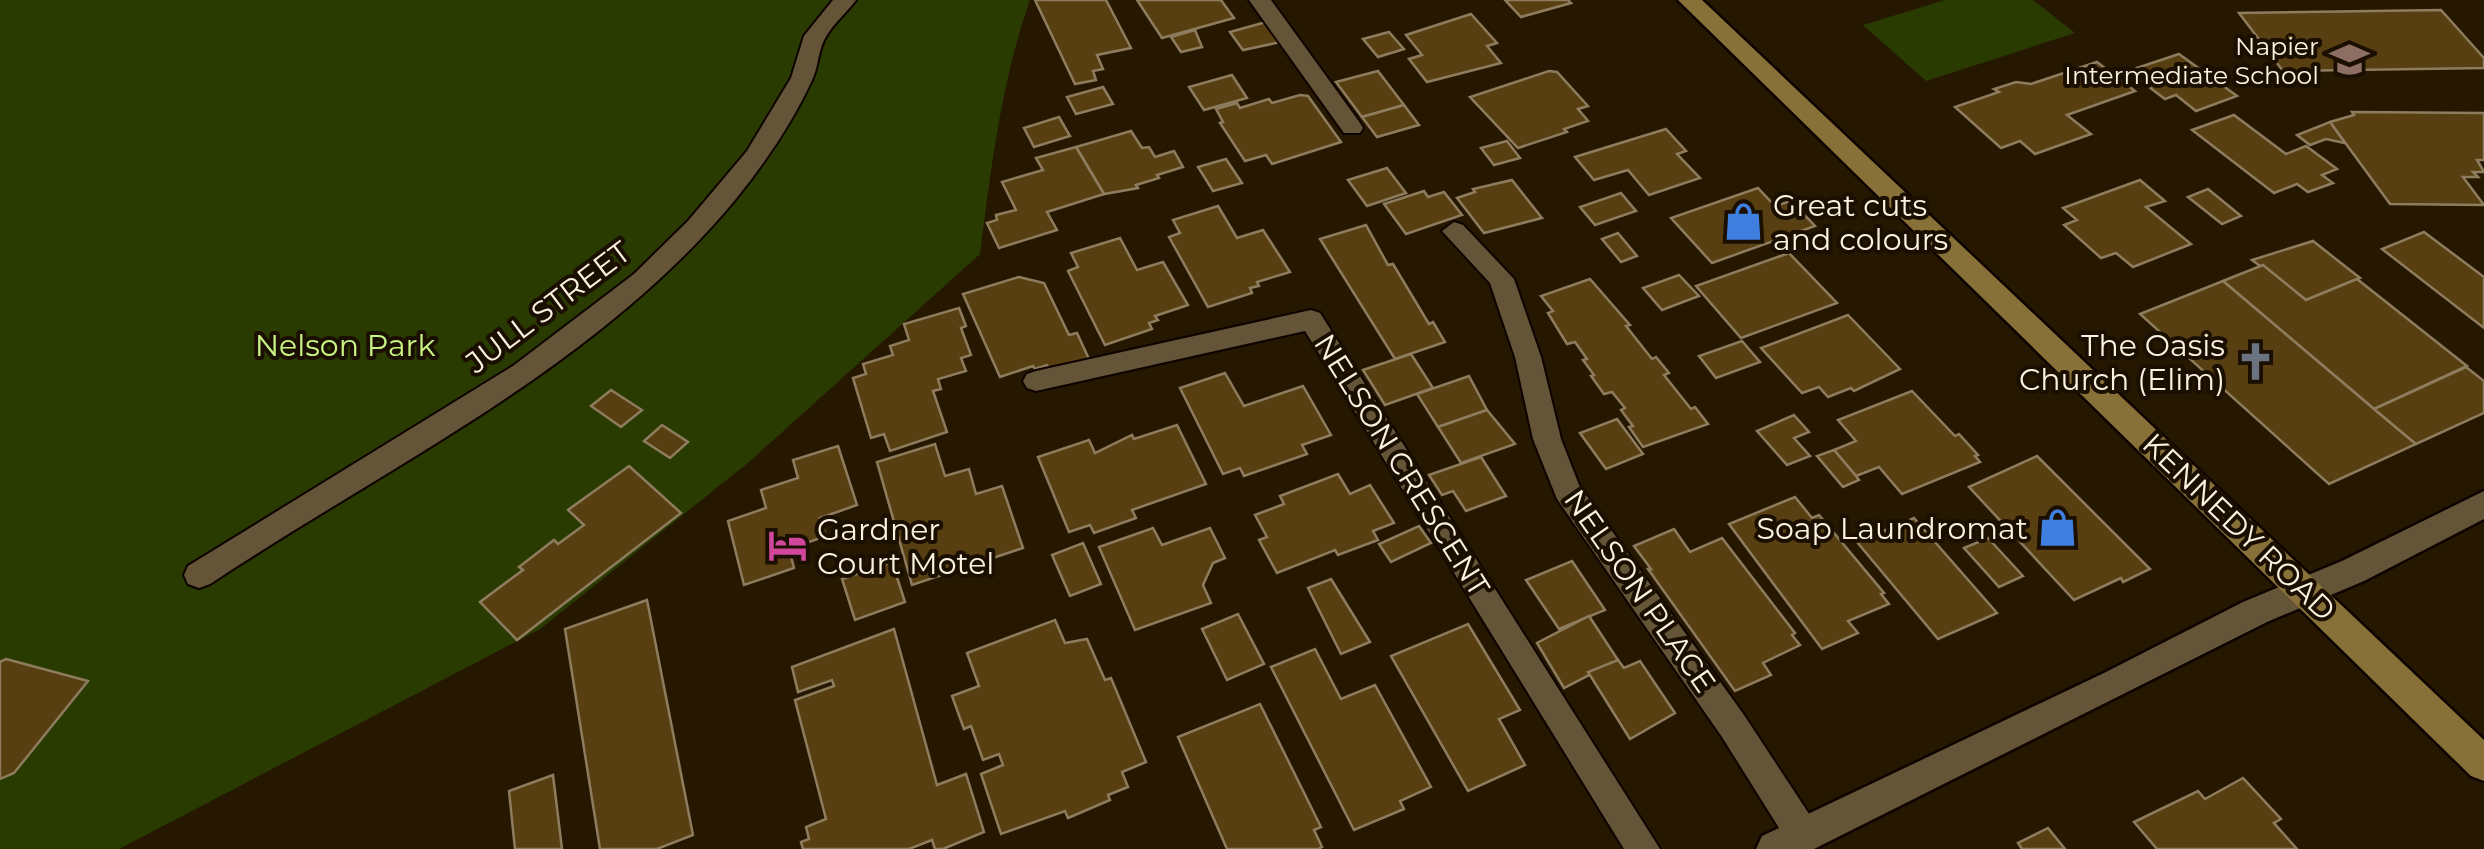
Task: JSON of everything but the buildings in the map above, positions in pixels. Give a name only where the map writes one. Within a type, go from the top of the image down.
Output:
[{"type":"main road","name":"KENNEDY ROAD","points":[[1689,0],[2484,764]]},
{"type":"street","points":[[1789,842],[2484,504]]},
{"type":"lane","name":"JULL STREET","points":[[199,575],[300,509],[428,436],[582,329],[641,280],[738,181],[776,126],[805,74],[812,42],[845,0]]},
{"type":"lane","points":[[1260,0],[1352,128]]},
{"type":"lane","name":"NELSON PLACE","points":[[1454,231],[1501,278],[1566,491],[1733,726],[1789,842]]},
{"type":"lane","name":"NELSON CRESCENT","points":[[1036,381],[1311,320],[1642,849]]},
{"type":"green space","name":"Nelson Park","points":[[0,0],[1030,0],[1004,94],[980,254],[749,462],[540,629],[119,849],[0,849]]},
{"type":"green space","points":[[1945,0],[2033,0],[2075,33],[1926,81],[1863,25]]},
{"type":"place","name":"Napier Intermediate School","points":[[2349,60]]},
{"type":"place","name":"Great cuts and colours","points":[[1743,222]]},
{"type":"place","name":"The Oasis Church (Elim)","points":[[2255,362]]},
{"type":"place","name":"Soap Laundromat","points":[[2058,528]]},
{"type":"place","name":"Gardner Court Motel","points":[[787,546]]}]
